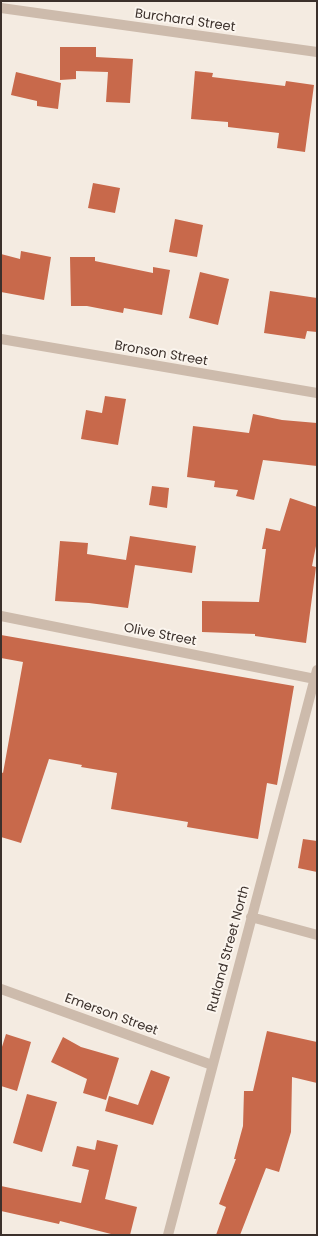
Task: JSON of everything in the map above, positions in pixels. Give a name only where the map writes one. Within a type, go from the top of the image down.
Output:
[{"type":"street","name":"Burchard Street","points":[[1,8],[317,52]]},
{"type":"street","name":"Bronson Street","points":[[1,339],[317,393]]},
{"type":"street","name":"Olive Street","points":[[1,616],[316,675]]},
{"type":"street","name":"Rutland Street North","points":[[168,1235],[316,675]]},
{"type":"street","points":[[251,917],[317,936]]},
{"type":"street","name":"Emerson Street","points":[[1,989],[212,1065]]},
{"type":"building","points":[[60,47],[96,47],[96,57],[133,59],[130,103],[106,102],[108,72],[76,71],[76,79],[60,80]]},
{"type":"building","points":[[195,71],[213,73],[212,77],[285,86],[286,81],[314,85],[305,152],[277,148],[279,133],[228,127],[228,122],[191,119]]},
{"type":"building","points":[[16,72],[61,83],[58,109],[37,106],[37,101],[11,95]]},
{"type":"building","points":[[93,183],[120,188],[115,213],[88,208]]},
{"type":"building","points":[[175,219],[203,225],[197,257],[169,252]]},
{"type":"building","points":[[21,251],[51,257],[44,300],[1,292],[1,254],[20,259]]},
{"type":"building","points":[[70,257],[95,257],[95,261],[153,273],[153,267],[170,270],[162,315],[124,308],[123,313],[87,306],[71,306]]},
{"type":"building","points":[[200,272],[229,279],[218,325],[189,318]]},
{"type":"building","points":[[270,291],[317,298],[317,332],[307,331],[305,339],[264,333]]},
{"type":"building","points":[[105,396],[126,399],[118,445],[81,439],[86,410],[102,413]]},
{"type":"building","points":[[253,414],[282,420],[317,423],[317,466],[263,460],[254,500],[236,496],[238,490],[214,487],[215,481],[187,477],[193,426],[249,433]]},
{"type":"building","points":[[152,486],[169,488],[167,508],[149,505]]},
{"type":"building","points":[[290,498],[317,507],[317,541],[312,566],[316,567],[306,643],[255,636],[255,634],[202,632],[202,601],[259,602],[266,549],[262,549],[266,528],[280,531]]},
{"type":"building","points":[[130,536],[196,546],[192,573],[135,565],[128,608],[89,603],[55,601],[60,541],[88,543],[87,554],[126,560]]},
{"type":"building","points":[[1,635],[294,686],[277,785],[267,783],[258,839],[187,827],[188,822],[111,809],[117,773],[81,767],[82,765],[49,759],[21,843],[1,837],[1,772],[3,773],[23,662],[1,658]]},
{"type":"building","points":[[303,839],[317,841],[317,872],[298,868]]},
{"type":"building","points":[[267,1031],[317,1042],[317,1083],[292,1077],[291,1132],[279,1172],[266,1168],[240,1235],[216,1235],[226,1207],[219,1204],[236,1159],[234,1159],[243,1126],[244,1091],[253,1091]]},
{"type":"building","points":[[6,1034],[31,1042],[17,1091],[1,1086],[1,1050]]},
{"type":"building","points":[[63,1037],[81,1047],[119,1058],[106,1100],[83,1093],[87,1079],[51,1062]]},
{"type":"building","points":[[151,1070],[170,1077],[153,1125],[105,1111],[109,1096],[138,1105]]},
{"type":"building","points":[[27,1094],[57,1102],[42,1152],[13,1143]]},
{"type":"building","points":[[97,1140],[118,1145],[105,1199],[137,1207],[130,1235],[115,1235],[60,1221],[59,1224],[1,1211],[1,1186],[81,1203],[89,1170],[72,1166],[77,1146],[95,1150]]}]
